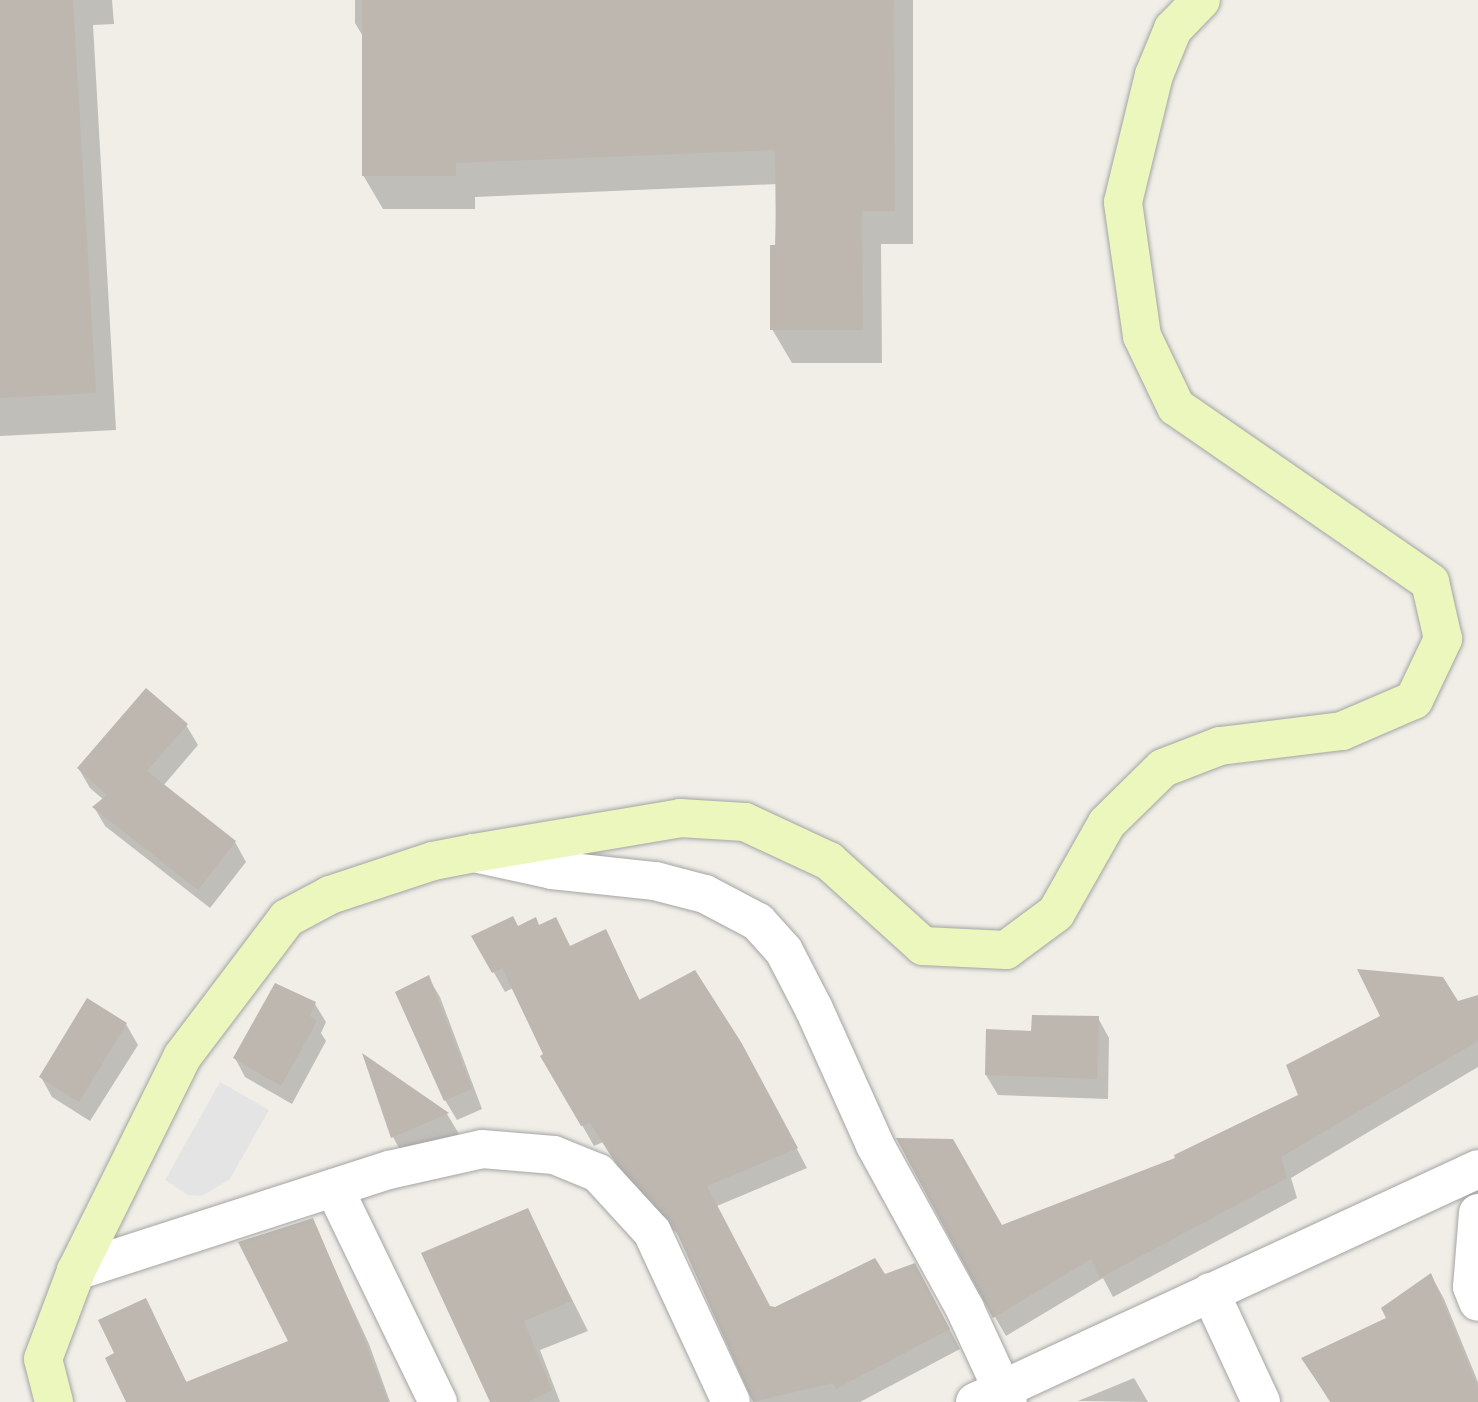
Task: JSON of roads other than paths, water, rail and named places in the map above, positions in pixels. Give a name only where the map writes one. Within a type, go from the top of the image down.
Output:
[{"type":"street","points":[[54,1402],[43,1359],[76,1271],[182,1057],[287,918],[330,895],[433,861],[474,853],[680,818],[745,822],[829,861],[923,946],[1006,950],[1056,913],[1107,823],[1163,768],[1220,746],[1342,731],[1414,700],[1443,639],[1430,582],[1176,407],[1142,335],[1123,202],[1154,75],[1173,29],[1201,0]]},
{"type":"street","points":[[474,853],[552,870],[655,881],[705,894],[758,922],[784,951],[875,1145],[965,1309],[995,1398],[1210,1292],[1478,1169]]},
{"type":"street","points":[[76,1271],[388,1170],[482,1150],[554,1154],[598,1173],[652,1232],[731,1402]]},
{"type":"street","points":[[334,1188],[438,1402]]},
{"type":"street","points":[[1478,1213],[1472,1287],[1478,1302]]},
{"type":"street","points":[[1210,1292],[1261,1402]]}]
